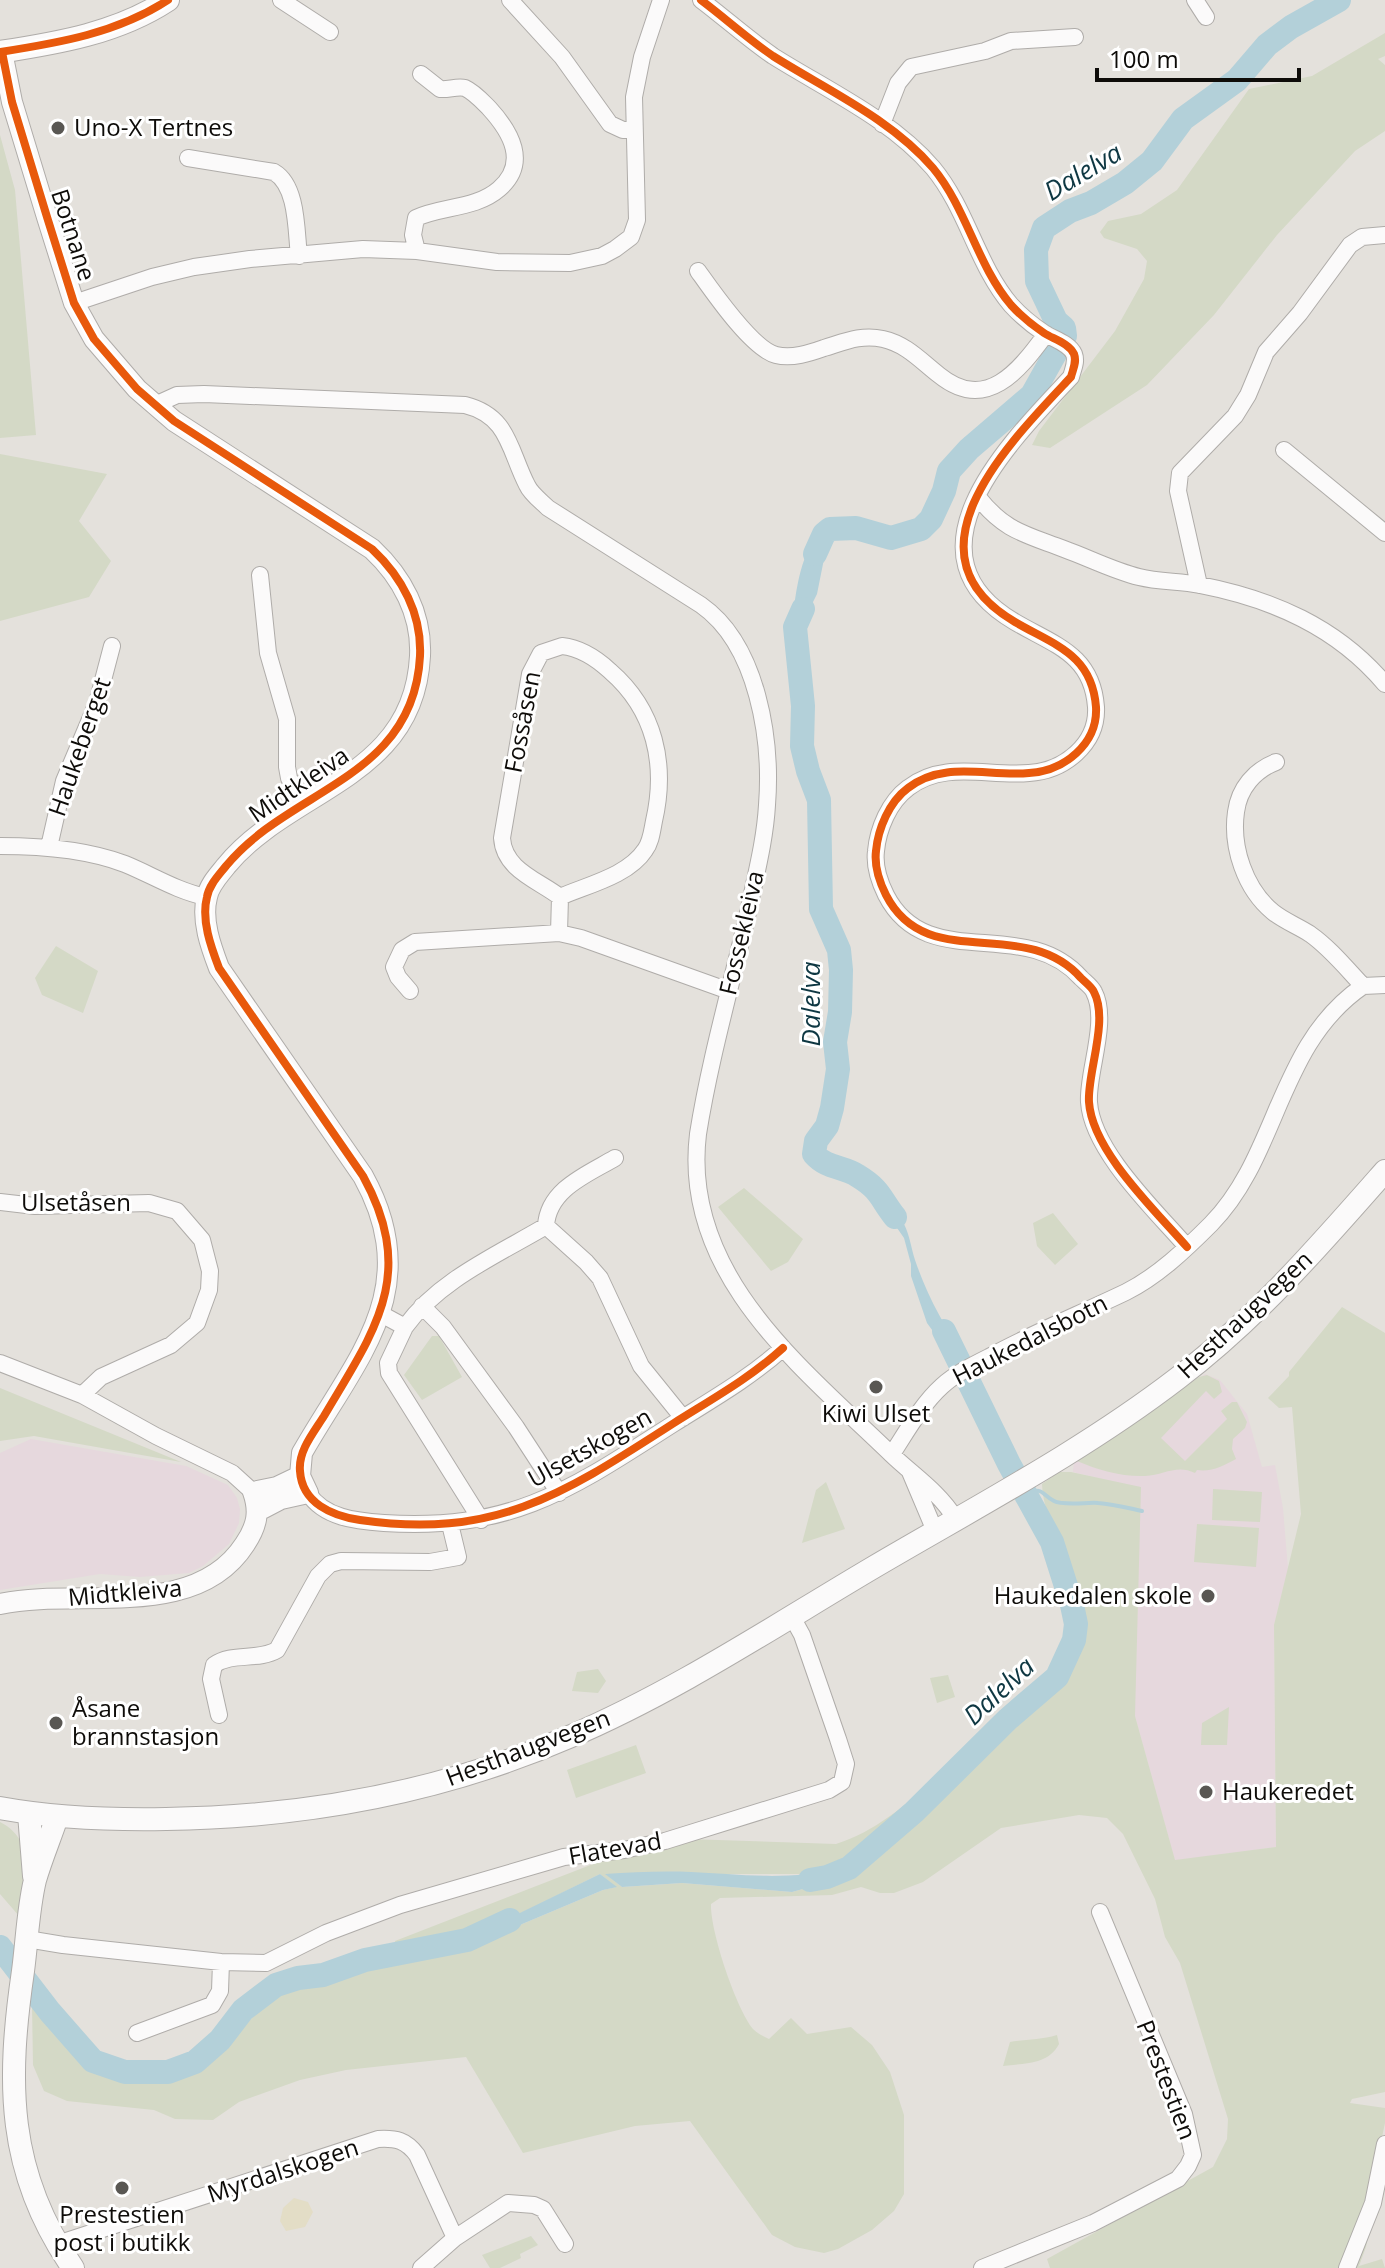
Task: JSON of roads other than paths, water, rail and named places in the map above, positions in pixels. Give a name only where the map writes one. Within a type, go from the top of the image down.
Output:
[{"type":"main road","points":[[1,52],[98,32],[135,19],[168,0]]},
{"type":"main road","name":"Hesthaugvegen","points":[[0,1808],[57,1817],[117,1819],[252,1815],[366,1799],[443,1781],[569,1737],[677,1683],[1047,1464],[1146,1401],[1226,1339],[1292,1276],[1385,1171]]},
{"type":"main road","points":[[29,1814],[35,1882]]},
{"type":"main road","points":[[57,1817],[35,1882],[12,2071],[18,2136],[29,2180],[57,2244],[73,2268]]},
{"type":"street","points":[[281,0],[330,32]]},
{"type":"street","points":[[510,0],[562,57],[610,124],[623,130],[633,130]]},
{"type":"street","points":[[74,303],[152,277],[257,258],[380,248],[497,262],[551,264],[589,260],[615,249],[631,237],[637,220],[633,130],[636,83],[661,0]]},
{"type":"street","points":[[701,0],[770,53],[907,143],[934,169],[956,204],[994,282],[1012,307],[1074,354],[1076,363],[1071,377],[1002,457],[977,496],[963,532],[962,546],[975,587],[991,607],[1076,658],[1086,672],[1093,689],[1096,715],[1092,730],[1076,754],[1049,769],[1015,774],[953,771],[923,779],[907,788],[887,814],[877,841],[876,872],[890,903],[916,929],[950,940],[1026,946],[1044,951],[1060,958],[1095,993],[1098,1041],[1089,1094],[1094,1124],[1113,1161],[1187,1247]]},
{"type":"street","points":[[1195,0],[1206,17]]},
{"type":"street","points":[[882,124],[898,83],[911,67],[985,51],[1011,41],[1075,37]]},
{"type":"street","name":"Botnane","points":[[1,52],[23,142],[74,303],[85,325],[109,358],[155,405]]},
{"type":"street","points":[[417,251],[413,235],[416,218],[490,195],[511,174],[516,156],[514,143],[504,127],[472,92],[461,87],[440,89],[421,74]]},
{"type":"street","points":[[188,158],[274,172],[282,178],[292,203],[299,256]]},
{"type":"street","points":[[1199,585],[1178,491],[1180,473],[1235,416],[1248,395],[1266,352],[1300,313],[1350,245],[1362,237],[1385,235]]},
{"type":"street","points":[[698,271],[739,324],[761,346],[779,356],[805,354],[858,337],[885,339],[911,351],[965,390],[994,386],[1009,379],[1046,334]]},
{"type":"street","name":"Fossekleiva","points":[[155,405],[177,395],[204,394],[465,405],[484,411],[504,432],[527,487],[535,495],[565,520],[713,614],[734,638],[747,664],[764,732],[768,801],[758,866],[698,1134],[695,1169],[698,1201],[708,1236],[724,1270],[748,1306],[783,1348],[909,1471],[921,1477],[944,1500],[955,1518]]},
{"type":"street","name":"Midtkleiva","points":[[155,405],[174,421],[372,549],[397,576],[414,610],[419,635],[420,661],[416,686],[404,718],[377,755],[238,853],[206,897]]},
{"type":"street","points":[[1284,450],[1385,533]]},
{"type":"street","points":[[977,496],[996,519],[1033,538],[1134,576],[1199,585],[1265,603],[1328,632],[1356,652],[1385,684]]},
{"type":"street","name":"Midtkleiva","points":[[260,575],[268,653],[287,719],[289,778],[303,805]]},
{"type":"street","name":"Haukeberget","points":[[49,847],[64,781],[97,703],[112,646]]},
{"type":"street","name":"Fossåsen","points":[[562,646],[592,656],[621,680],[652,730],[660,773],[657,810],[650,839],[642,854],[616,873],[560,897],[511,863],[504,852],[502,838],[530,674],[541,653],[562,646]]},
{"type":"street","points":[[1276,762],[1262,767],[1250,780],[1238,802],[1235,815],[1238,849],[1245,875],[1252,888],[1273,911],[1322,944],[1363,986],[1385,985]]},
{"type":"street","name":"Haukeberget","points":[[0,846],[49,847],[120,862],[172,887],[206,897]]},
{"type":"street","points":[[0,1363],[82,1395],[232,1473],[255,1501],[281,1499],[304,1484],[302,1453],[364,1351],[381,1314],[387,1283],[387,1250],[374,1196],[357,1166],[219,968],[208,931],[206,897]]},
{"type":"street","points":[[559,933],[560,897]]},
{"type":"street","points":[[410,991],[394,972],[394,967],[402,950],[415,942],[559,933],[729,991]]},
{"type":"street","name":"Haukedalsbotn","points":[[892,1454],[934,1394],[954,1377],[1128,1291],[1158,1272],[1187,1247],[1225,1208],[1247,1178],[1284,1088],[1303,1051],[1341,1005],[1363,986]]},
{"type":"street","points":[[481,1520],[389,1373],[390,1357],[405,1327],[422,1306],[447,1286],[546,1226],[552,1204],[564,1189],[615,1158]]},
{"type":"street","name":"Ulsetåsen","points":[[0,1202],[35,1206],[149,1203],[177,1211],[202,1240],[210,1271],[209,1290],[197,1323],[171,1345],[101,1377],[82,1395]]},
{"type":"street","name":"Ulsetskogen","points":[[546,1226],[600,1278],[641,1366],[683,1418]]},
{"type":"street","name":"Ulsetskogen","points":[[422,1306],[443,1327],[516,1427],[559,1493]]},
{"type":"street","points":[[381,1314],[405,1327]]},
{"type":"street","name":"Ulsetskogen","points":[[304,1484],[321,1507],[343,1518],[450,1524],[481,1520],[559,1493],[740,1383],[783,1348]]},
{"type":"street","name":"Fossekleiva","points":[[909,1471],[935,1531]]},
{"type":"street","name":"Midtkleiva","points":[[0,1604],[189,1589],[232,1562],[250,1536],[255,1501]]},
{"type":"street","points":[[219,1715],[211,1679],[214,1665],[222,1660],[269,1654],[277,1650],[326,1566],[341,1561],[430,1562],[458,1557],[450,1524]]},
{"type":"street","name":"Flatevad","points":[[27,1939],[221,1962],[266,1963],[326,1933],[400,1905],[564,1857],[624,1850],[665,1841],[837,1787],[845,1777],[846,1764],[811,1661],[791,1615]]},
{"type":"street","name":"Prestestien","points":[[982,2268],[1093,2223],[1178,2179],[1193,2155],[1184,2114],[1100,1912]]},
{"type":"street","points":[[137,2033],[212,2005],[220,1991],[221,1962]]},
{"type":"street","name":"Myrdalskogen","points":[[57,2244],[378,2139],[395,2138],[409,2144],[417,2155],[455,2238]]},
{"type":"street","points":[[1347,2268],[1373,2203],[1385,2144]]},
{"type":"street","points":[[421,2268],[455,2238],[508,2203],[534,2205],[543,2209],[565,2244]]},
{"type":"water","points":[[977,429],[987,432],[972,461],[949,471],[964,438]]},
{"type":"water","points":[[830,529],[817,594],[795,638],[791,630],[800,573],[811,546]]},
{"type":"water","points":[[876,1191],[885,1193],[887,1201],[904,1224],[930,1297],[950,1334],[966,1355],[954,1360],[927,1323],[911,1276],[904,1238],[877,1199]]},
{"type":"water","points":[[838,1867],[839,1879],[792,1892],[682,1883],[622,1887],[605,1874],[691,1872],[784,1876]]},
{"type":"water","points":[[600,1874],[617,1887],[496,1935],[481,1932]]},
{"type":"waterway","name":"Dalelva","points":[[815,554],[824,534],[830,529],[856,528],[891,538],[921,529],[931,519],[949,471],[969,449],[1032,395],[1065,336],[1064,328],[1056,321],[1037,281],[1036,250],[1044,228],[1125,183],[1152,161],[1183,119],[1237,80],[1267,45],[1291,27],[1339,0]]},
{"type":"waterway","name":"Dalelva","points":[[803,609],[795,627],[803,706],[802,746],[819,800],[821,909],[839,950],[841,970],[840,1012],[835,1042],[838,1069],[827,1126],[816,1141],[814,1154],[824,1162],[866,1181],[895,1217]]},
{"type":"waterway","name":"Dalelva","points":[[810,1880],[849,1868],[914,1812],[1008,1719],[1057,1677],[1074,1640],[1076,1624],[1072,1605],[1052,1542],[1009,1464],[944,1331]]},
{"type":"waterway","points":[[1026,1493],[1039,1491],[1054,1501],[1069,1504],[1094,1503],[1142,1511]]},
{"type":"waterway","points":[[0,1947],[93,2061],[125,2072],[168,2072],[195,2062],[220,2040],[243,2010],[276,1985],[323,1975],[365,1960],[467,1940],[510,1920]]},
{"type":"place","name":"Uno-X Tertnes","points":[[58,128]]},
{"type":"place","name":"Kiwi Ulset","points":[[876,1387]]},
{"type":"place","name":"Haukedalen skole","points":[[1208,1596]]},
{"type":"place","name":"Åsane brannstasjon","points":[[56,1723]]},
{"type":"place","name":"Haukeredet","points":[[1206,1792]]},
{"type":"place","name":"Prestestien post i butikk","points":[[122,2188]]}]
